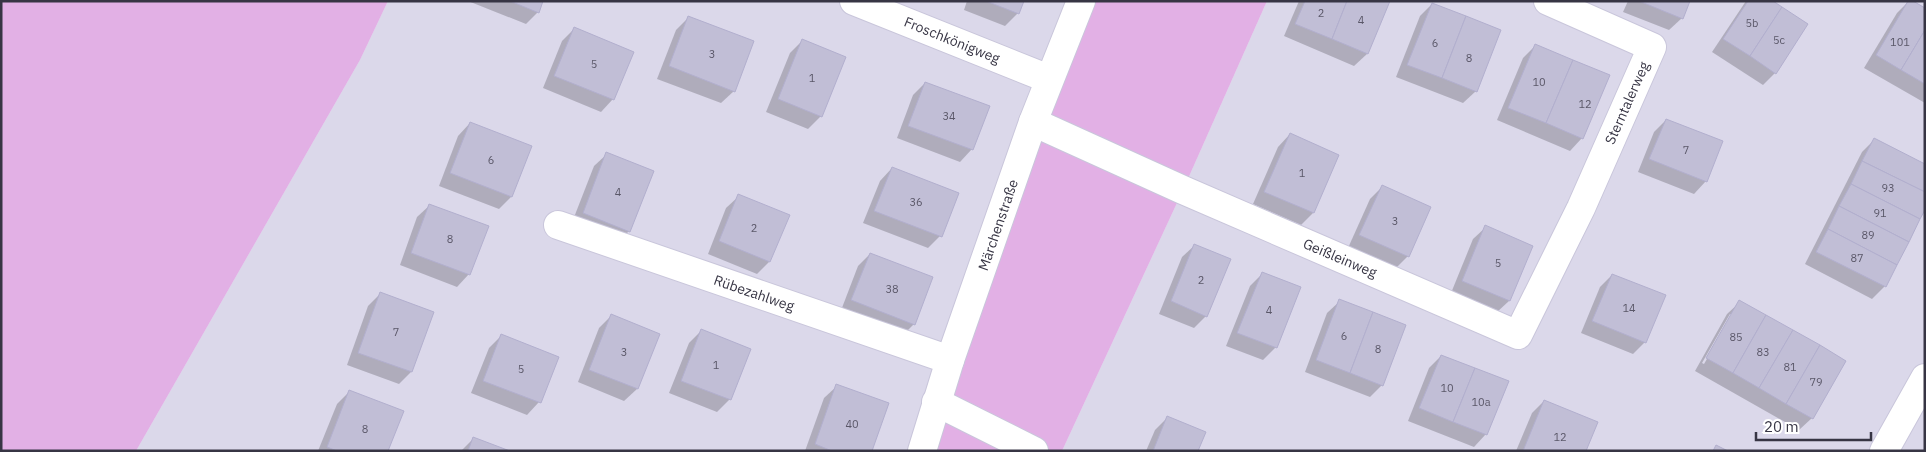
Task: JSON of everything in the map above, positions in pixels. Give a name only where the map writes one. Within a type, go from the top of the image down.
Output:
[{"type":"street","name":"Froschkönigweg","points":[[854,1],[1049,80]]},
{"type":"street","name":"Märchenstraße","points":[[922,451],[950,360],[1033,122],[1081,1]]},
{"type":"street","name":"Sterntalerweg","points":[[1548,1],[1652,47],[1581,208]]},
{"type":"street","name":"Geißleinweg","points":[[1033,122],[1192,194],[1518,335],[1581,208]]},
{"type":"street","name":"Rübezahlweg","points":[[558,225],[950,360]]},
{"type":"street","points":[[1884,451],[1925,378]]},
{"type":"street","points":[[936,402],[1034,451]]},
{"type":"shaded area","points":[[1,1],[388,1],[360,60],[136,451],[1,451]]},
{"type":"shaded area","points":[[388,1],[1081,1],[922,451],[136,451],[360,60]]},
{"type":"shaded area","points":[[1081,1],[1267,1],[1183,190],[1062,451],[922,451]]},
{"type":"shaded area","points":[[1267,1],[1925,1],[1925,451],[1062,451],[1183,190]]},
{"type":"building","points":[[510,1],[543,1],[539,13]]},
{"type":"building","points":[[986,1],[1024,1],[1019,14]]},
{"type":"building","points":[[1305,1],[1347,1],[1332,39],[1295,24]]},
{"type":"building","points":[[1347,1],[1390,1],[1368,54],[1332,39]]},
{"type":"building","points":[[1639,1],[1690,1],[1683,19]]},
{"type":"building","points":[[1748,1],[1773,1],[1782,7],[1750,56],[1723,39]]},
{"type":"building","points":[[1908,1],[1913,1],[1925,8],[1925,30],[1901,70],[1876,55]]},
{"type":"building","points":[[1432,3],[1466,16],[1442,78],[1407,65]]},
{"type":"building","points":[[1782,7],[1808,24],[1776,74],[1750,56]]},
{"type":"building","points":[[688,16],[754,41],[735,92],[669,66]]},
{"type":"building","points":[[1466,16],[1501,30],[1477,92],[1442,78]]},
{"type":"building","points":[[574,27],[634,52],[614,100],[554,76]]},
{"type":"building","points":[[1925,30],[1925,84],[1901,70]]},
{"type":"building","points":[[802,39],[846,57],[822,117],[778,99]]},
{"type":"building","points":[[1535,44],[1573,60],[1546,123],[1508,108]]},
{"type":"building","points":[[1573,60],[1610,75],[1583,139],[1546,123]]},
{"type":"building","points":[[925,82],[990,106],[973,150],[908,126]]},
{"type":"building","points":[[1666,119],[1723,141],[1707,182],[1649,159]]},
{"type":"building","points":[[470,122],[532,146],[512,197],[450,173]]},
{"type":"building","points":[[1290,133],[1339,155],[1314,213],[1264,192]]},
{"type":"building","points":[[1874,138],[1925,164],[1925,192],[1862,161]]},
{"type":"building","points":[[606,152],[654,171],[630,232],[583,213]]},
{"type":"building","points":[[1862,161],[1925,192],[1925,210],[1920,219],[1851,184]]},
{"type":"building","points":[[892,167],[959,193],[942,237],[874,211]]},
{"type":"building","points":[[1851,184],[1920,219],[1909,242],[1839,206]]},
{"type":"building","points":[[1382,185],[1431,207],[1409,257],[1359,235]]},
{"type":"building","points":[[738,194],[790,215],[770,262],[719,241]]},
{"type":"building","points":[[429,204],[489,226],[470,275],[411,253]]},
{"type":"building","points":[[1839,206],[1909,242],[1897,265],[1828,229]]},
{"type":"building","points":[[1485,225],[1533,246],[1510,301],[1462,281]]},
{"type":"building","points":[[1828,229],[1897,265],[1886,287],[1816,252]]},
{"type":"building","points":[[1194,244],[1231,259],[1207,317],[1171,301]]},
{"type":"building","points":[[870,253],[933,277],[915,325],[851,300]]},
{"type":"building","points":[[1262,272],[1301,287],[1277,348],[1237,333]]},
{"type":"building","points":[[1612,274],[1666,295],[1646,343],[1592,321]]},
{"type":"building","points":[[380,292],[434,312],[412,372],[358,353]]},
{"type":"building","points":[[1339,299],[1373,312],[1350,373],[1316,360]]},
{"type":"building","points":[[1739,300],[1766,315],[1733,373],[1706,358]]},
{"type":"building","points":[[1373,312],[1406,325],[1383,386],[1350,373]]},
{"type":"building","points":[[611,314],[660,334],[638,389],[589,370]]},
{"type":"building","points":[[1766,315],[1793,330],[1759,388],[1733,373]]},
{"type":"building","points":[[701,329],[751,349],[731,400],[681,381]]},
{"type":"building","points":[[1793,330],[1820,345],[1786,404],[1759,388]]},
{"type":"building","points":[[501,334],[559,357],[541,403],[483,381]]},
{"type":"building","points":[[1820,345],[1846,361],[1813,419],[1786,404]]},
{"type":"building","points":[[1441,355],[1475,368],[1453,422],[1419,408]]},
{"type":"building","points":[[1475,368],[1509,381],[1487,435],[1453,422]]},
{"type":"building","points":[[836,384],[889,403],[872,451],[832,451],[815,444]]},
{"type":"building","points":[[349,390],[404,411],[388,451],[337,451],[327,447]]},
{"type":"building","points":[[1544,400],[1598,422],[1586,451],[1523,451]]},
{"type":"building","points":[[1167,416],[1206,432],[1198,451],[1153,451]]},
{"type":"building","points":[[473,437],[510,451],[468,451]]},
{"type":"building","points":[[1716,445],[1728,451],[1713,451]]}]
